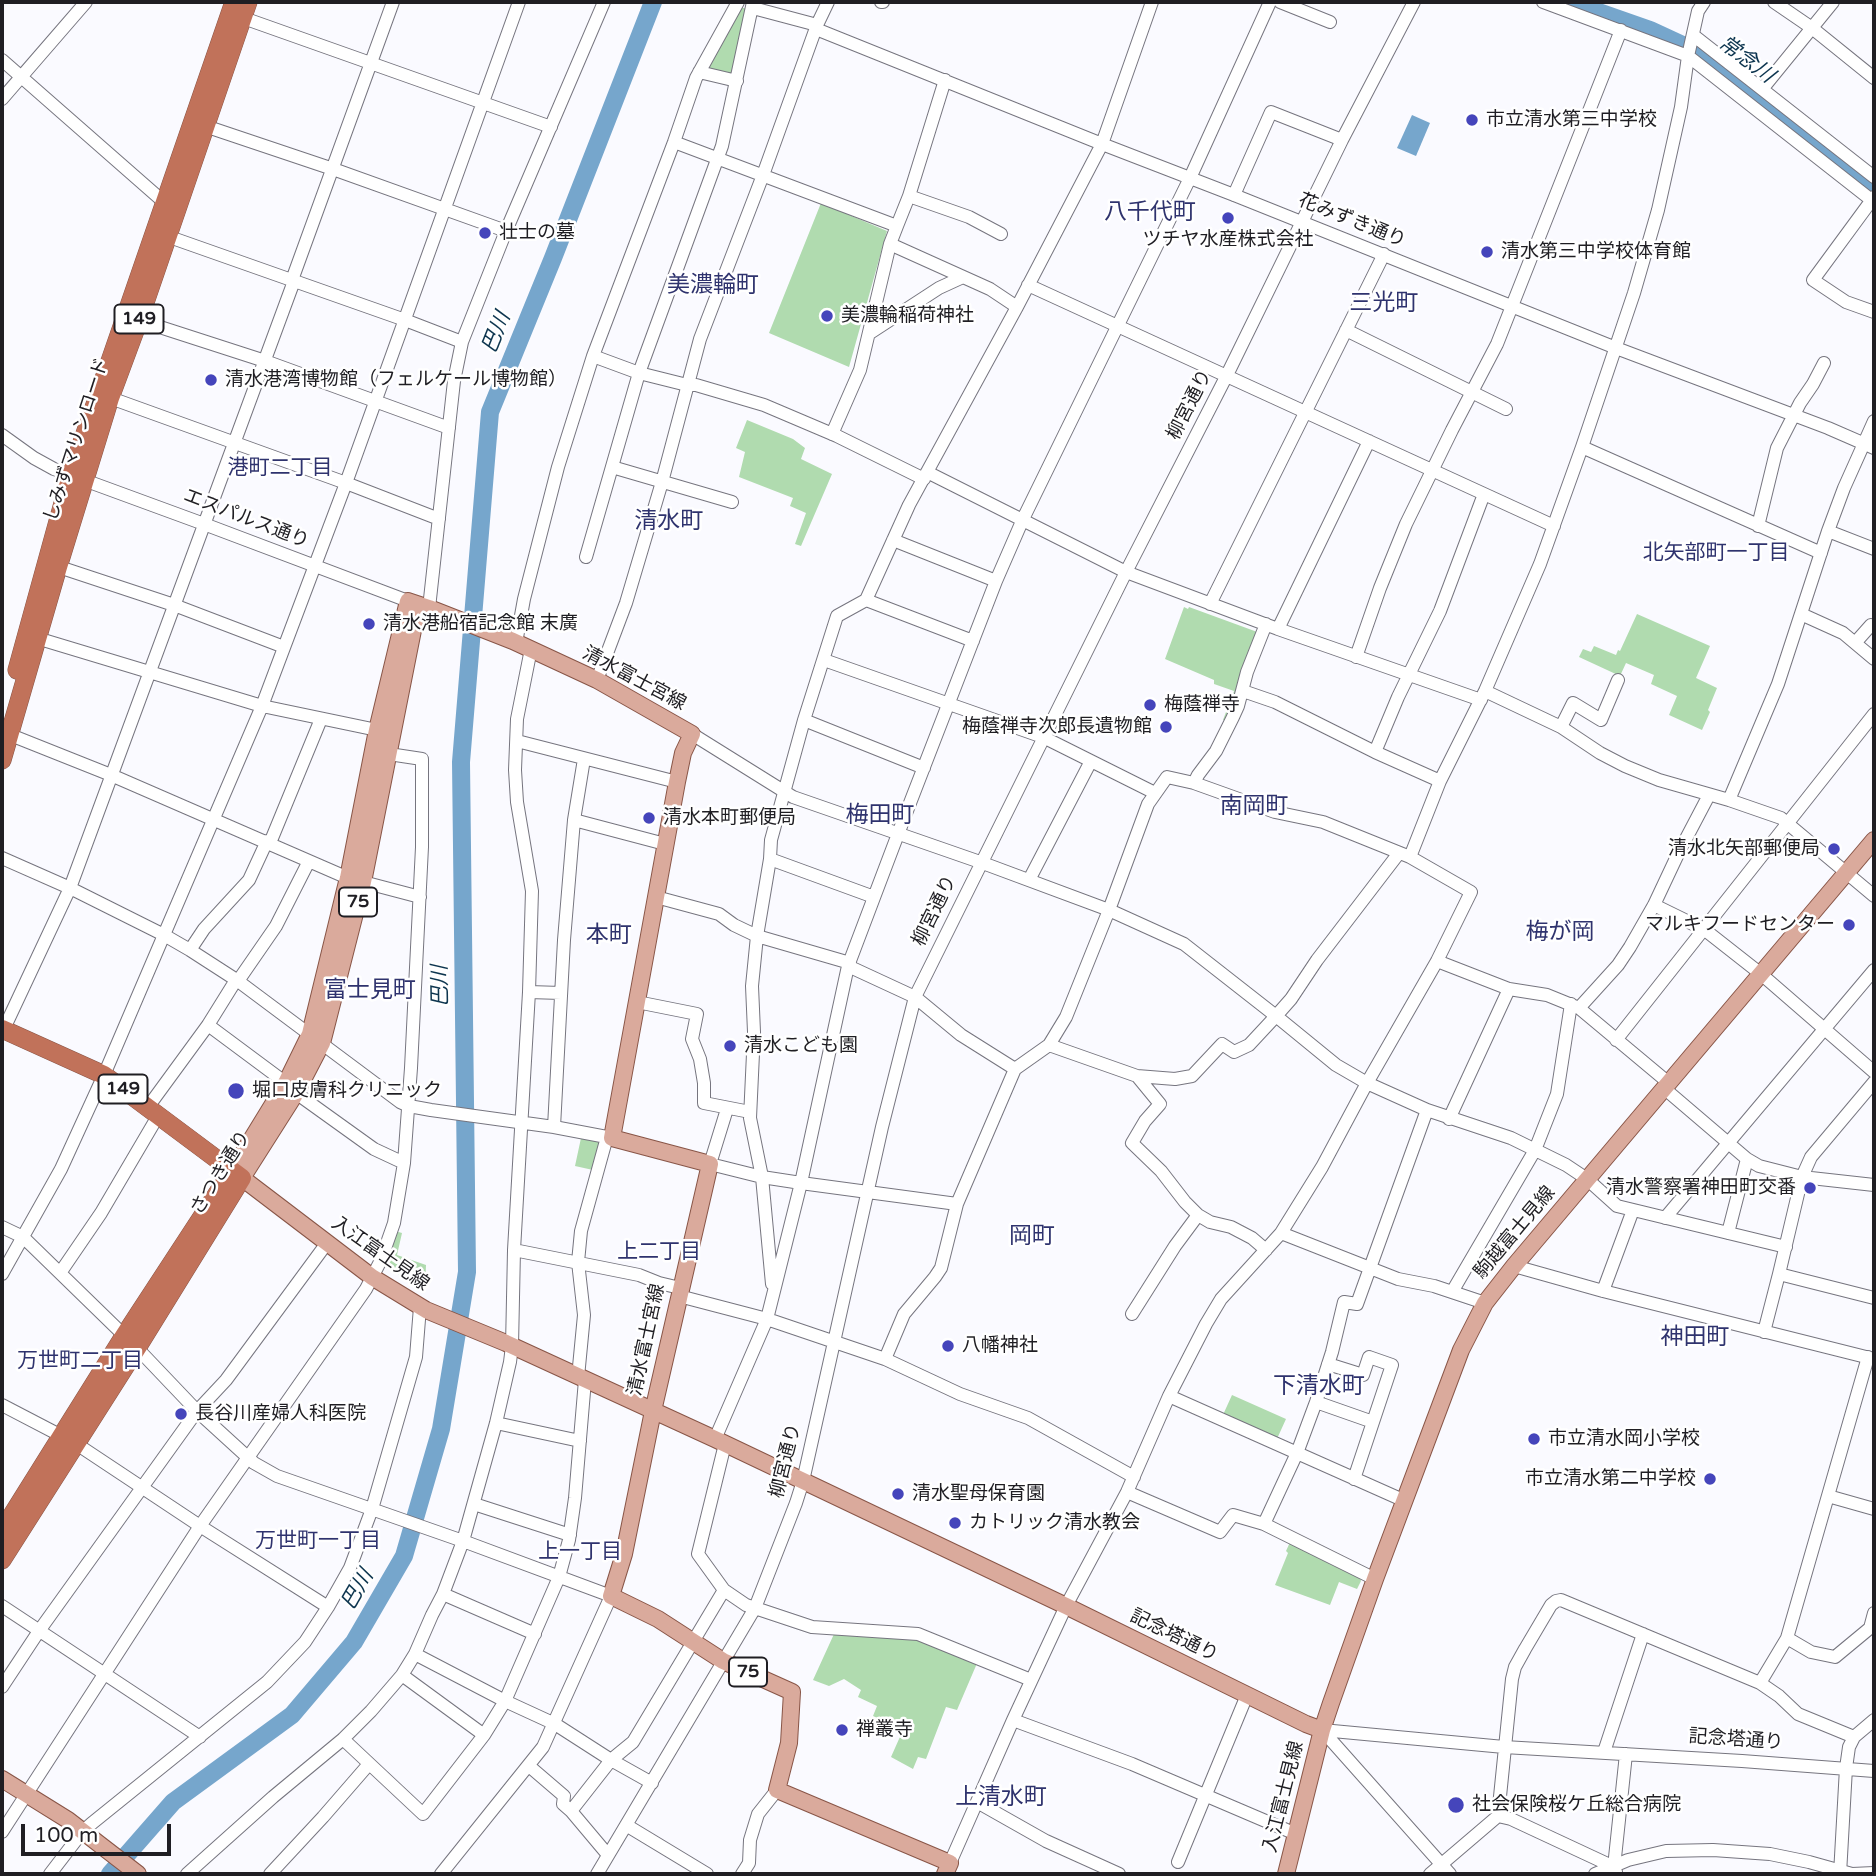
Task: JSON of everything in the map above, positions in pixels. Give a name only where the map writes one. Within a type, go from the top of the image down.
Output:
[{"type":"highway","name":"しみずマリンロード","points":[[4,732],[104,396],[238,9]]},
{"type":"highway","name":"しみずマリンロード","points":[[161,234],[165,203],[199,124]]},
{"type":"highway","name":"149","points":[[2,760],[4,732]]},
{"type":"highway","name":"149","points":[[2,1031],[104,1075],[237,1175]]},
{"type":"highway","name":"さつき通り","points":[[2,1531],[68,1439],[237,1175]]},
{"type":"highway","name":"さつき通り","points":[[2,1560],[68,1439]]},
{"type":"main road","name":"清水富士宮線","points":[[422,606],[520,645],[597,680],[692,734],[683,753],[677,782],[610,1138]]},
{"type":"main road","name":"さつき通り","points":[[237,1175],[291,1088],[316,1039],[355,880],[383,743],[422,606]]},
{"type":"main road","name":"駒越富士見線","points":[[1322,1730],[1461,1350],[1485,1303],[1874,841]]},
{"type":"main road","points":[[610,1138],[710,1164]]},
{"type":"main road","name":"清水富士宮線","points":[[611,1596],[624,1553],[653,1411],[710,1164]]},
{"type":"main road","name":"入江富士見線","points":[[237,1175],[372,1277],[423,1309],[509,1345]]},
{"type":"main road","name":"記念塔通り","points":[[509,1345],[803,1481],[1322,1730]]},
{"type":"main road","name":"75","points":[[611,1596],[658,1619],[723,1661],[792,1692],[789,1743],[777,1790]]},
{"type":"main road","name":"入江富士見線","points":[[1286,1874],[1322,1730]]},
{"type":"main road","points":[[2,1779],[86,1833],[138,1874]]},
{"type":"main road","points":[[777,1790],[947,1869]]},
{"type":"street","points":[[2,99],[86,2]]},
{"type":"street","points":[[2,1031],[70,888],[265,361],[393,2]]},
{"type":"street","points":[[2,1274],[61,1169],[262,706],[346,483],[519,2]]},
{"type":"street","points":[[422,606],[439,519],[454,381],[463,342],[506,231],[604,2]]},
{"type":"street","points":[[187,1874],[272,1797],[343,1740],[402,1675],[415,1654],[443,1594],[474,1504],[510,1362],[532,891],[517,802],[515,770],[524,599],[558,467],[593,356],[699,72],[738,2]]},
{"type":"street","points":[[597,680],[626,603],[700,339],[828,2]]},
{"type":"street","points":[[773,1293],[762,1177],[750,1112],[754,1032],[752,986],[771,840],[804,720],[837,616],[866,600],[908,505],[1017,307],[1102,144],[1152,2]]},
{"type":"street","points":[[1031,1680],[918,1634],[812,1627],[746,1605],[724,1590],[698,1554],[720,1442],[767,1319],[801,1183],[849,965],[874,897],[996,581],[1023,519],[1191,178],[1270,2]]},
{"type":"street","points":[[1280,2],[1330,22]]},
{"type":"street","name":"柳宮通り","points":[[597,1874],[755,1608],[803,1481],[885,1113],[915,996],[1342,140],[1414,2]]},
{"type":"street","points":[[1543,2],[1688,56],[1873,200],[1813,280],[1846,302],[1874,312]]},
{"type":"street","points":[[1049,1045],[1137,1076],[1175,1079],[1192,1076],[1222,1044],[1234,1052],[1248,1045],[1276,1016],[1292,999],[1317,960],[1405,855],[1483,695],[1536,575],[1582,447],[1634,293],[1658,210],[1668,155],[1673,145],[1681,107],[1688,56],[1698,11],[1704,2]]},
{"type":"street","points":[[1774,2],[1812,28],[1874,78]]},
{"type":"street","points":[[1763,88],[1833,2]]},
{"type":"street","points":[[586,557],[639,373],[722,146],[753,5]]},
{"type":"street","name":"花みずき通り","points":[[753,5],[817,27],[1102,144],[1869,446]]},
{"type":"street","points":[[238,9],[371,63],[551,127]]},
{"type":"street","points":[[1356,657],[1406,524],[1497,344],[1621,30]]},
{"type":"street","points":[[1692,38],[1763,88],[1874,177]]},
{"type":"street","points":[[2,60],[165,203]]},
{"type":"street","points":[[699,72],[737,80]]},
{"type":"street","points":[[832,434],[860,370],[890,244],[909,196],[945,80]]},
{"type":"street","points":[[1234,195],[1271,112],[1342,140]]},
{"type":"street","points":[[199,124],[506,231]]},
{"type":"street","points":[[674,142],[897,226]]},
{"type":"street","points":[[909,196],[969,217],[1001,234]]},
{"type":"street","points":[[161,234],[463,342]]},
{"type":"street","points":[[890,244],[990,289],[1017,307]]},
{"type":"street","points":[[1210,604],[1384,254]]},
{"type":"street","points":[[870,333],[939,288],[963,277]]},
{"type":"street","points":[[1028,285],[1554,526]]},
{"type":"street","points":[[133,318],[265,361],[449,429]]},
{"type":"street","points":[[1346,330],[1506,410]]},
{"type":"street","points":[[593,356],[639,373],[696,385],[764,405],[1023,519],[1126,572],[1408,675],[1483,695],[1561,727],[1625,766],[1659,780],[1781,818],[1874,896]]},
{"type":"street","points":[[1759,526],[1777,448],[1824,363]]},
{"type":"street","points":[[104,396],[439,519]]},
{"type":"street","points":[[1729,800],[1778,684],[1828,531],[1869,446],[1874,421]]},
{"type":"street","name":"エスパルス通り","points":[[2,435],[54,469],[422,606]]},
{"type":"street","points":[[1194,783],[1222,741],[1238,706],[1247,672],[1369,441]]},
{"type":"street","points":[[1582,447],[1821,553]]},
{"type":"street","points":[[612,467],[732,502]]},
{"type":"street","points":[[1375,752],[1449,590],[1484,494]]},
{"type":"street","points":[[1828,531],[1874,549]]},
{"type":"street","points":[[893,540],[996,581]]},
{"type":"street","points":[[52,565],[174,605],[284,647]]},
{"type":"street","points":[[866,600],[973,641]]},
{"type":"street","points":[[1801,614],[1843,633],[1874,659]]},
{"type":"street","points":[[1855,643],[1871,625]]},
{"type":"street","points":[[2,1832],[200,1526],[372,1277],[394,1223],[404,1163],[422,847],[422,759],[321,719],[262,706],[32,636]]},
{"type":"street","points":[[824,660],[1043,737],[1155,793]]},
{"type":"street","points":[[1561,727],[1573,703],[1601,720],[1618,680]]},
{"type":"street","points":[[1242,691],[1275,702],[1440,781]]},
{"type":"street","points":[[1616,1040],[1874,714]]},
{"type":"street","points":[[190,950],[204,929],[249,880],[269,842],[321,719]]},
{"type":"street","points":[[804,720],[924,768]]},
{"type":"street","points":[[4,732],[355,880],[420,897]]},
{"type":"street","points":[[692,734],[784,792],[1110,910],[1184,944],[1336,1065],[1367,1083],[1427,1110],[1511,1138],[1535,1150],[1587,1179],[1617,1206],[1786,1247]]},
{"type":"street","points":[[517,741],[677,782]]},
{"type":"street","points":[[554,1127],[574,820],[584,759]]},
{"type":"street","points":[[1029,880],[1091,761]]},
{"type":"street","points":[[884,1359],[904,1314],[936,1278],[941,1268],[957,1204],[1016,1069],[1049,1045],[1066,1017],[1110,910],[1148,804],[1167,777],[1194,783],[1256,806],[1323,822],[1405,855],[1471,892],[1437,961],[1322,1167],[1281,1233],[1221,1299],[1206,1324],[1168,1396],[1127,1492],[1066,1606],[947,1869]]},
{"type":"street","points":[[1451,1292],[1535,1150],[1557,1094],[1575,1006],[1618,965],[1654,905],[1709,795]]},
{"type":"street","points":[[574,820],[665,844]]},
{"type":"street","points":[[2,858],[70,888],[190,950],[237,980],[400,1102],[431,1110],[554,1127],[610,1138],[584,1214],[578,1262],[584,1315],[580,1441],[570,1535],[559,1577],[535,1634],[505,1701],[484,1735],[423,1814],[343,1740]]},
{"type":"street","points":[[770,859],[874,897]]},
{"type":"street","points":[[60,1272],[101,1213],[153,1112],[237,980],[276,926],[309,861]]},
{"type":"street","points":[[656,897],[719,914],[733,925],[757,936],[849,965],[915,996],[961,1035],[1016,1069]]},
{"type":"street","points":[[1654,905],[1705,930],[1762,974],[1874,1072]]},
{"type":"street","points":[[1437,961],[1509,989],[1547,995],[1575,1006],[1747,1159],[1766,1169],[1802,1177],[1874,1185]]},
{"type":"street","points":[[1665,1217],[1874,970]]},
{"type":"street","points":[[1449,1119],[1509,989]]},
{"type":"street","points":[[529,992],[561,993]]},
{"type":"street","points":[[637,1002],[697,1014],[692,1040],[704,1083],[705,1103],[750,1112]]},
{"type":"street","points":[[208,1025],[374,1149],[404,1163]]},
{"type":"street","points":[[1137,1076],[1160,1104],[1145,1121],[1132,1143],[1161,1171],[1198,1215],[1210,1222],[1231,1227],[1252,1238],[1266,1250]]},
{"type":"street","points":[[1764,1332],[1802,1177],[1811,1157],[1874,1082]]},
{"type":"street","points":[[727,1109],[710,1164],[762,1177],[957,1204]]},
{"type":"street","points":[[1264,1524],[1297,1453],[1316,1402],[1344,1302],[1357,1304],[1427,1110]]},
{"type":"street","points":[[1728,1233],[1747,1159]]},
{"type":"street","points":[[1603,1291],[1633,1210]]},
{"type":"street","points":[[1132,1314],[1198,1215]]},
{"type":"street","points":[[2,1227],[23,1237],[60,1272],[246,1458],[277,1476],[611,1596],[544,1747],[441,1874]]},
{"type":"street","points":[[1281,1233],[1398,1279],[1434,1286],[1485,1303]]},
{"type":"street","points":[[2,1687],[197,1411],[226,1380],[327,1243]]},
{"type":"street","points":[[514,1250],[639,1275],[680,1292],[884,1359],[960,1394],[1028,1418],[1134,1477]]},
{"type":"street","points":[[1514,1266],[1871,1358],[1787,1638],[1760,1683]]},
{"type":"street","points":[[1779,1274],[1874,1298]]},
{"type":"street","points":[[50,1874],[86,1833],[267,1682],[305,1642],[349,1567],[375,1510],[416,1357],[423,1309]]},
{"type":"street","points":[[1328,1364],[1363,1375],[1368,1357],[1392,1365],[1354,1479]]},
{"type":"street","points":[[1168,1396],[1405,1501]]},
{"type":"street","points":[[1316,1402],[1373,1422]]},
{"type":"street","points":[[3,1407],[68,1439],[327,1607]]},
{"type":"street","points":[[496,1423],[580,1441]]},
{"type":"street","points":[[1127,1492],[1220,1532],[1233,1515],[1264,1524],[1375,1579]]},
{"type":"street","points":[[1828,1496],[1874,1509]]},
{"type":"street","points":[[474,1504],[570,1535]]},
{"type":"street","points":[[571,1811],[611,1760],[633,1742],[724,1590]]},
{"type":"street","points":[[443,1594],[535,1634]]},
{"type":"street","points":[[1430,1874],[1445,1870],[1498,1816],[1515,1667],[1551,1605],[1556,1601],[1561,1600],[1760,1683],[1798,1714],[1854,1737]]},
{"type":"street","points":[[2,1606],[200,1737]]},
{"type":"street","points":[[1787,1638],[1811,1652],[1835,1657],[1872,1626],[1874,1613]]},
{"type":"street","points":[[1604,1752],[1643,1634]]},
{"type":"street","points":[[415,1654],[555,1724],[652,1783]]},
{"type":"street","points":[[402,1675],[484,1735]]},
{"type":"street","points":[[1178,1862],[1247,1695]]},
{"type":"street","points":[[1013,1720],[1132,1764],[1296,1834]]},
{"type":"street","points":[[1840,1872],[1849,1747],[1854,1737],[1874,1720]]},
{"type":"street","points":[[1322,1730],[1445,1870]]},
{"type":"street","name":"記念塔通り","points":[[1322,1730],[1504,1747],[1874,1771]]},
{"type":"street","points":[[1616,1871],[1626,1754]]},
{"type":"street","points":[[270,1874],[369,1764]]},
{"type":"street","points":[[529,1766],[564,1796],[563,1804],[608,1855]]},
{"type":"street","points":[[742,1874],[749,1863],[750,1840],[758,1814],[777,1790]]},
{"type":"street","points":[[977,1802],[1046,1841],[1119,1874]]},
{"type":"street","points":[[1498,1816],[1511,1819],[1616,1871]]},
{"type":"street","points":[[626,1825],[707,1874]]},
{"type":"street","points":[[1595,1874],[1616,1871],[1628,1860],[1666,1851],[1713,1850],[1770,1854],[1840,1872],[1874,1873]]},
{"type":"green space","points":[[737,7],[750,9],[734,77],[703,69]]},
{"type":"green space","name":"美濃輪稲荷神社","points":[[821,203],[887,231],[849,367],[769,333]]},
{"type":"green space","points":[[747,420],[793,439],[805,448],[801,459],[832,474],[801,546],[795,544],[806,513],[790,506],[793,498],[739,477],[745,452],[736,448]]},
{"type":"green space","points":[[1184,607],[1260,633],[1229,722],[1223,720],[1234,691],[1165,659]]},
{"type":"green space","points":[[1637,614],[1710,646],[1696,678],[1717,688],[1702,730],[1669,715],[1677,696],[1651,684],[1654,675],[1626,663],[1620,676],[1579,657],[1583,649],[1591,652],[1594,646],[1616,655]]},
{"type":"green space","points":[[581,1138],[601,1141],[593,1170],[575,1166]]},
{"type":"green space","points":[[395,1231],[402,1233],[397,1255],[426,1265],[425,1289],[382,1265]]},
{"type":"green space","points":[[1232,1395],[1286,1419],[1276,1441],[1222,1417]]},
{"type":"green space","points":[[1291,1540],[1359,1575],[1361,1581],[1357,1589],[1339,1582],[1330,1605],[1275,1585]]},
{"type":"green space","points":[[834,1634],[913,1638],[978,1661],[957,1710],[946,1707],[926,1759],[918,1757],[913,1769],[891,1757],[903,1730],[873,1716],[877,1706],[858,1697],[861,1690],[844,1679],[829,1686],[813,1680]]},
{"type":"water","points":[[1412,115],[1430,123],[1416,156],[1397,148]]},
{"type":"waterway","name":"巴川","points":[[110,1874],[173,1802],[292,1715],[354,1642],[404,1556],[441,1429],[467,1272],[461,762],[490,412],[653,2]]},
{"type":"waterway","name":"常念川","points":[[1570,2],[1650,30],[1704,55],[1874,188]]},
{"type":"place","name":"市立清水第三中学校","points":[[1472,120]]},
{"type":"place","name":"ツチヤ水産株式会社","points":[[1228,218]]},
{"type":"place","name":"壮士の墓","points":[[485,233]]},
{"type":"place","name":"清水第三中学校体育館","points":[[1487,252]]},
{"type":"place","name":"美濃輪稲荷神社","points":[[827,316]]},
{"type":"place","name":"清水港湾博物館（フェルケール博物館）","points":[[211,380]]},
{"type":"place","name":"清水港船宿記念館 末廣","points":[[369,624]]},
{"type":"place","name":"梅蔭禅寺","points":[[1150,705]]},
{"type":"place","name":"梅蔭禅寺次郎長遺物館","points":[[1166,727]]},
{"type":"place","name":"清水本町郵便局","points":[[649,818]]},
{"type":"place","name":"清水北矢部郵便局","points":[[1834,849]]},
{"type":"place","name":"マルキフードセンター","points":[[1849,925]]},
{"type":"place","name":"清水こども園","points":[[730,1046]]},
{"type":"place","name":"堀口皮膚科クリニック","points":[[236,1091]]},
{"type":"place","name":"清水警察署神田町交番","points":[[1810,1188]]},
{"type":"place","name":"八幡神社","points":[[948,1346]]},
{"type":"place","name":"長谷川産婦人科医院","points":[[181,1414]]},
{"type":"place","name":"市立清水岡小学校","points":[[1534,1439]]},
{"type":"place","name":"市立清水第二中学校","points":[[1710,1479]]},
{"type":"place","name":"清水聖母保育園","points":[[898,1494]]},
{"type":"place","name":"カトリック清水教会","points":[[955,1523]]},
{"type":"place","name":"禅叢寺","points":[[842,1730]]},
{"type":"place","name":"社会保険桜ケ丘総合病院","points":[[1456,1805]]},
{"type":"district","name":"八千代町","points":[[1150,213]]},
{"type":"district","name":"美濃輪町","points":[[713,286]]},
{"type":"district","name":"三光町","points":[[1384,304]]},
{"type":"district","name":"港町二丁目","points":[[280,468]]},
{"type":"district","name":"清水町","points":[[669,522]]},
{"type":"district","name":"北矢部町一丁目","points":[[1716,553]]},
{"type":"district","name":"南岡町","points":[[1254,807]]},
{"type":"district","name":"梅田町","points":[[880,816]]},
{"type":"district","name":"梅が岡","points":[[1560,933]]},
{"type":"district","name":"本町","points":[[609,936]]},
{"type":"district","name":"富士見町","points":[[370,991]]},
{"type":"district","name":"岡町","points":[[1032,1237]]},
{"type":"district","name":"上二丁目","points":[[659,1252]]},
{"type":"district","name":"神田町","points":[[1695,1338]]},
{"type":"district","name":"万世町二丁目","points":[[80,1361]]},
{"type":"district","name":"下清水町","points":[[1319,1387]]},
{"type":"district","name":"万世町一丁目","points":[[318,1541]]},
{"type":"district","name":"上一丁目","points":[[580,1552]]},
{"type":"district","name":"上清水町","points":[[1001,1798]]}]
